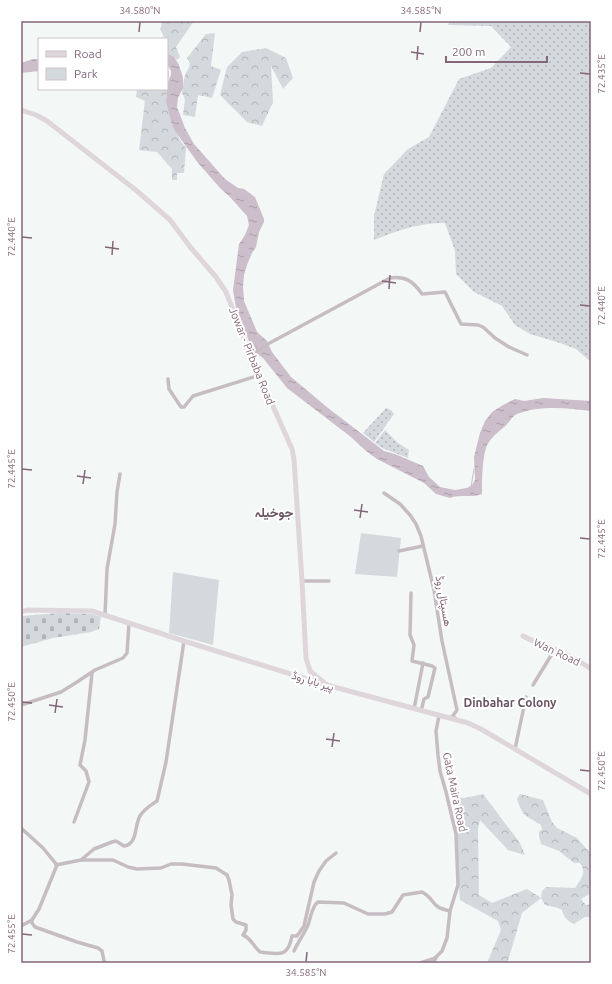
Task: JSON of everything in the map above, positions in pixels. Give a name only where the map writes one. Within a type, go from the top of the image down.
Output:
[{"type":"main road","name":"Jowar - Pirbaba Road","points":[[22,110],[47,121],[137,191],[170,220],[226,292],[292,449],[294,459],[306,658],[308,666]]},
{"type":"main road","name":"پیر بابا روڈ","points":[[21,612],[27,610],[92,611],[328,686],[460,721],[481,729],[591,794]]},
{"type":"main road","name":"Wan Road","points":[[523,636],[580,662],[591,669]]},
{"type":"main road","points":[[300,677],[305,673],[308,666]]},
{"type":"main road","points":[[308,666],[310,671],[328,686]]},
{"type":"street","points":[[251,354],[390,278],[398,277],[404,278],[416,285],[422,294],[445,292],[461,324],[478,325],[483,327],[494,338],[527,355]]},
{"type":"street","points":[[168,379],[169,389],[181,407],[184,407],[193,396],[260,375]]},
{"type":"street","points":[[105,615],[107,569],[115,524],[120,474]]},
{"type":"street","name":"ھسپتال روڈ","points":[[384,493],[400,504],[410,514],[416,524],[434,590],[442,641],[457,710],[452,717],[460,721]]},
{"type":"street","points":[[399,551],[423,546]]},
{"type":"street","points":[[302,581],[329,581]]},
{"type":"street","points":[[411,593],[410,636],[414,645],[412,661],[423,663],[435,668],[428,697],[424,699],[422,711]]},
{"type":"street","points":[[21,705],[61,692],[95,670],[123,658],[126,653],[129,623]]},
{"type":"street","points":[[82,860],[101,845],[116,842],[124,846],[131,843],[134,839],[140,816],[147,808],[157,801],[166,762],[184,641]]},
{"type":"street","points":[[533,685],[555,650]]},
{"type":"street","points":[[414,709],[423,663]]},
{"type":"street","points":[[74,822],[80,802],[83,800],[89,786],[86,770],[80,765],[85,740],[92,673]]},
{"type":"street","points":[[417,694],[424,699]]},
{"type":"street","points":[[515,749],[526,697]]},
{"type":"street","name":"Gata Maira Road","points":[[434,963],[442,951],[447,938],[450,911],[458,885],[456,834],[439,766],[436,734],[439,716]]},
{"type":"street","points":[[21,828],[43,848],[56,865]]},
{"type":"street","points":[[56,865],[82,860],[113,860],[128,867],[137,869],[161,868],[171,864],[216,868],[227,876],[229,880],[232,895],[233,919],[236,922],[246,926],[246,930],[243,935],[250,938],[255,948],[260,952],[279,954],[286,951],[290,946],[292,936],[297,936],[304,926],[314,882],[319,870],[326,861],[336,853]]},
{"type":"street","points":[[21,926],[32,920],[39,909],[56,865]]},
{"type":"street","points":[[294,951],[307,927],[314,906],[318,902],[344,903],[368,914],[385,914],[392,912],[403,895],[422,892],[430,898],[435,906],[440,909],[450,911]]},
{"type":"street","points":[[32,920],[35,928],[98,948],[102,951],[104,961],[106,963]]},
{"type":"street","points":[[420,963],[436,958]]},
{"type":"green space","points":[[163,21],[194,21],[176,47],[180,57],[177,60],[168,54],[168,38],[164,38],[160,29]]},
{"type":"green space","points":[[450,21],[591,21],[591,362],[576,349],[530,334],[515,325],[502,306],[474,292],[456,274],[455,251],[445,223],[426,224],[409,228],[374,240],[374,216],[384,174],[408,149],[429,137],[459,79],[491,68],[511,47],[491,26],[448,25]]},
{"type":"green space","points":[[215,33],[211,66],[221,70],[212,98],[198,95],[195,117],[183,115],[185,99],[182,93],[184,78],[190,66],[187,58],[206,34]]},
{"type":"green space","points":[[266,48],[286,58],[293,78],[283,89],[271,66],[273,102],[262,126],[247,122],[220,95],[227,67],[242,52]]},
{"type":"green space","points":[[137,90],[167,90],[166,102],[171,122],[186,148],[184,173],[177,173],[177,180],[172,180],[172,169],[157,152],[139,150],[145,101],[136,97]]},
{"type":"green space","points":[[386,408],[391,410],[394,414],[374,442],[363,433]]},
{"type":"green space","points":[[385,430],[398,443],[409,450],[408,458],[382,448],[375,443]]},
{"type":"green space","points":[[361,533],[401,538],[397,577],[355,574]]},
{"type":"green space","points":[[173,572],[219,580],[213,645],[169,633]]},
{"type":"green space","points":[[60,613],[92,614],[101,617],[99,629],[91,632],[53,638],[24,646],[21,649],[21,616]]},
{"type":"green space","points":[[483,794],[520,843],[525,855],[508,850],[480,820],[478,829],[479,895],[492,903],[527,889],[541,898],[522,913],[508,961],[509,963],[487,963],[501,930],[498,921],[460,900],[456,850],[456,797],[464,798]]},
{"type":"green space","points":[[520,794],[543,800],[552,822],[557,828],[577,838],[591,854],[591,893],[581,899],[586,905],[591,904],[591,917],[585,917],[574,924],[569,922],[562,910],[545,905],[541,898],[542,891],[546,887],[575,888],[582,876],[583,870],[580,863],[574,863],[559,851],[541,844],[539,832],[542,829],[541,825],[523,813],[517,799]]},
{"type":"water","points":[[168,54],[174,57],[179,65],[183,78],[183,88],[178,98],[177,107],[185,128],[194,144],[225,179],[238,188],[244,189],[255,197],[264,219],[259,232],[256,247],[247,265],[243,286],[244,301],[257,332],[267,341],[272,352],[291,377],[328,408],[384,451],[423,466],[429,477],[440,487],[455,490],[467,488],[472,485],[475,480],[474,457],[480,433],[485,421],[492,412],[503,405],[515,399],[524,401],[543,398],[591,401],[591,411],[564,408],[544,408],[526,411],[515,415],[496,433],[487,445],[483,465],[482,494],[450,498],[436,494],[424,483],[377,459],[287,388],[263,358],[252,349],[236,308],[233,290],[239,244],[249,225],[247,216],[198,163],[175,131],[166,102],[171,69],[168,65]]},
{"type":"water","points":[[38,59],[38,71],[21,73],[21,63]]},
{"type":"waterway","points":[[168,66],[171,70]]},
{"type":"waterway","points":[[471,487],[474,469]]},
{"type":"district","name":"جوخیلہ","points":[[274,512]]},
{"type":"district","name":"Dinbahar Colony","points":[[510,703]]}]
